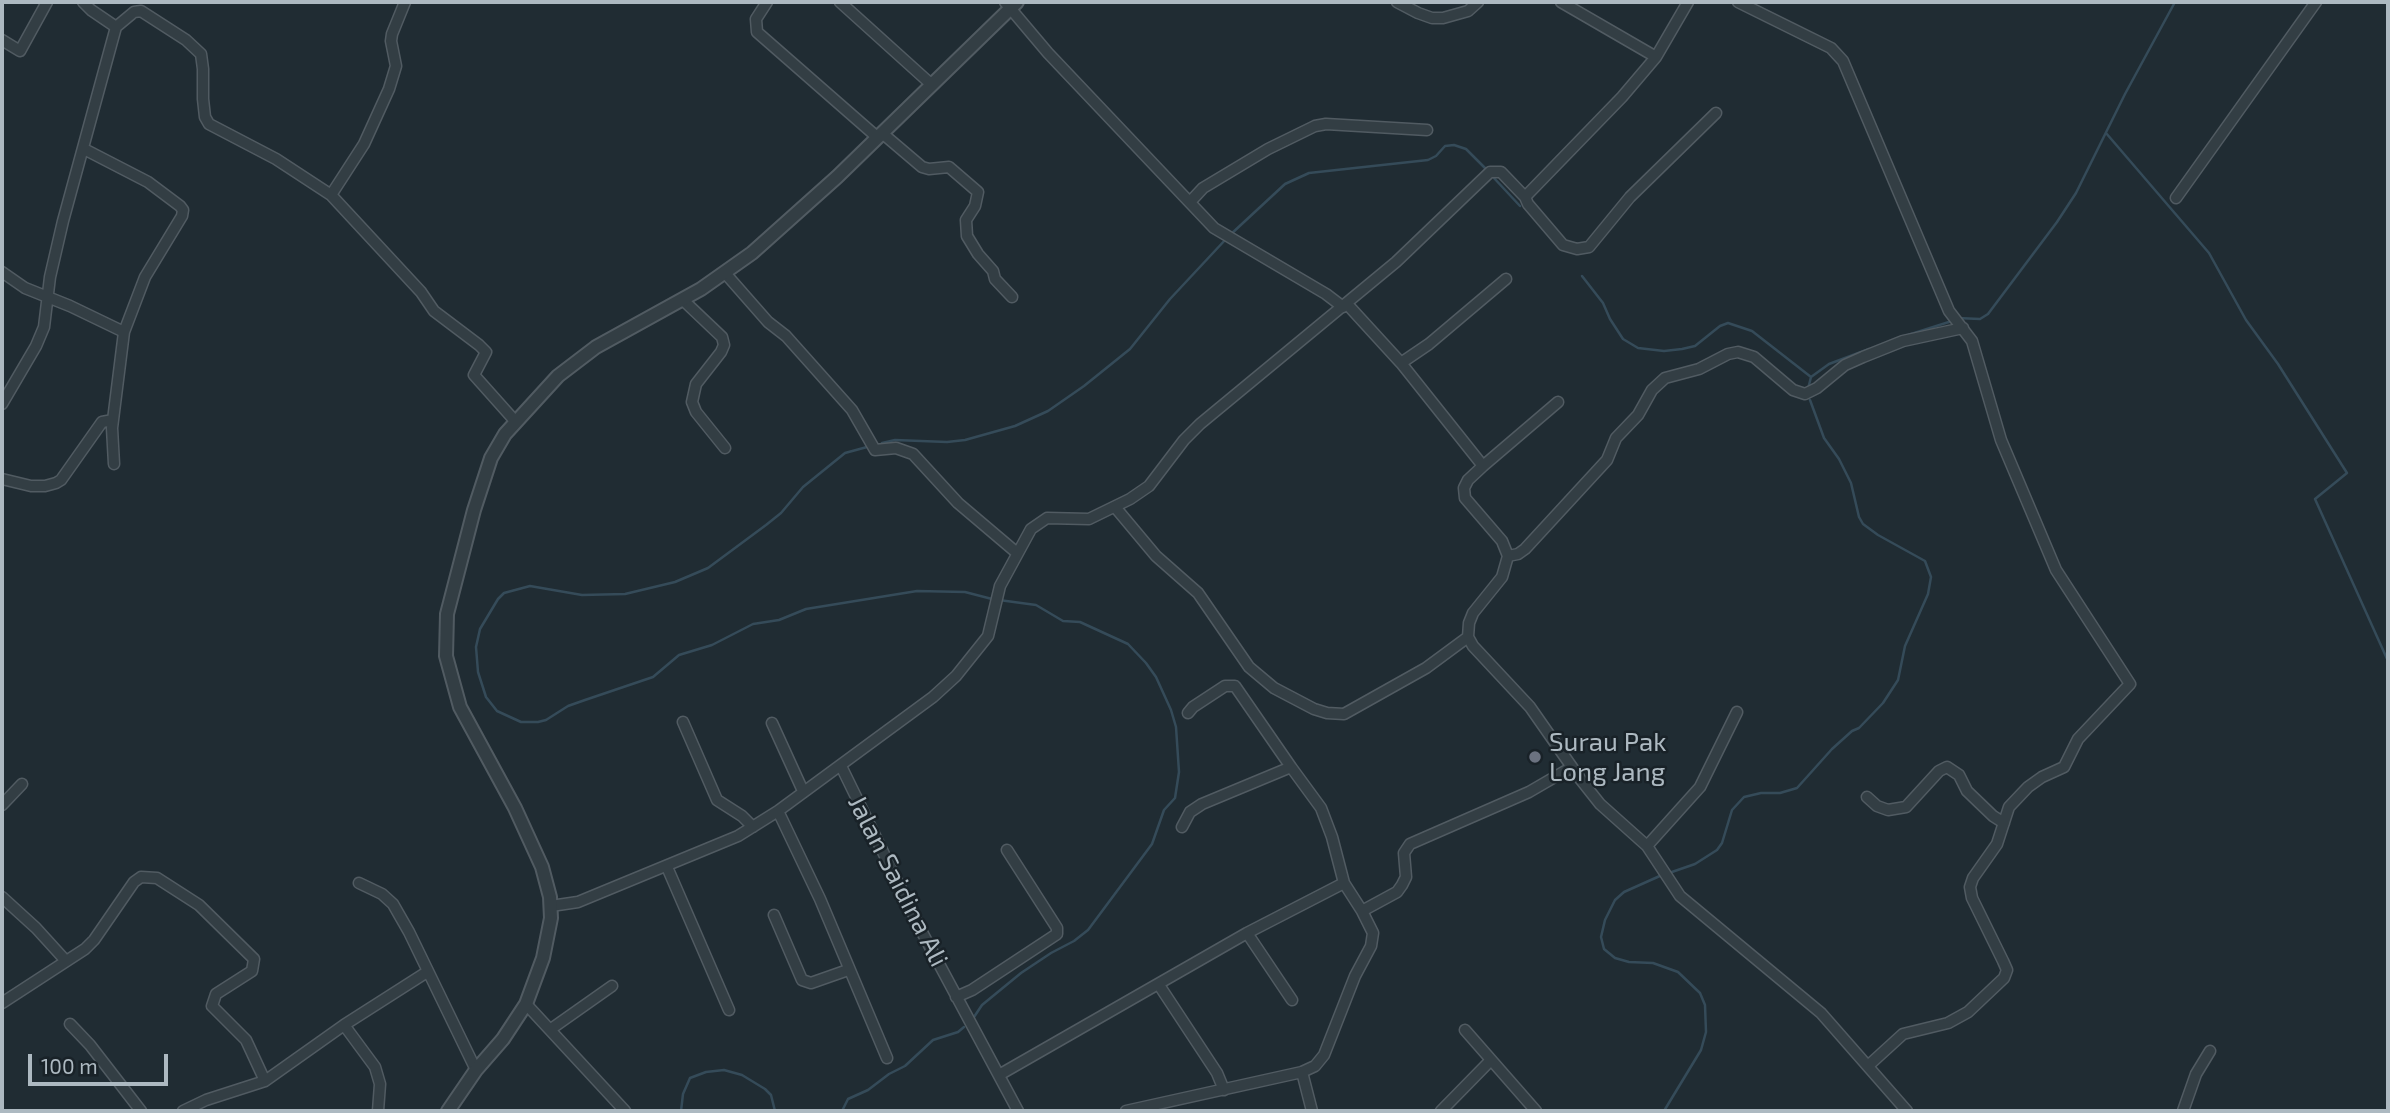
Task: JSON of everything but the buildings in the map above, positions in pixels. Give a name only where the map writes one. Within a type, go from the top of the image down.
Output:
[{"type":"street","points":[[2,40],[20,51],[47,2]]},
{"type":"street","points":[[83,2],[116,27]]},
{"type":"street","points":[[331,195],[364,144],[389,89],[396,66],[391,34],[405,2]]},
{"type":"street","points":[[767,2],[756,19],[757,32],[879,135],[922,167],[949,167],[978,191],[975,206],[966,220],[967,236],[993,271],[995,279],[1012,297]]},
{"type":"street","points":[[840,2],[932,85]]},
{"type":"street","points":[[1397,2],[1432,18],[1443,18],[1468,11],[1478,2]]},
{"type":"street","points":[[1561,2],[1656,57]]},
{"type":"street","points":[[1525,197],[1622,97],[1656,57],[1688,2]]},
{"type":"street","points":[[1738,2],[1831,48],[1843,61],[1949,311],[1972,341],[2001,440],[2056,570],[2130,684],[2078,739],[2064,767],[2042,776],[2009,807],[1997,844],[1973,878],[1970,887],[1972,898],[2007,970],[2004,978],[1968,1012],[1948,1023],[1903,1034],[1869,1065]]},
{"type":"street","points":[[2176,198],[2316,2]]},
{"type":"street","points":[[448,1111],[476,1070],[503,1039],[526,1003],[543,958],[551,906],[548,887],[534,847],[460,707],[450,677],[445,643],[445,622],[450,601],[485,475],[500,442],[539,394],[577,360],[725,274],[805,207],[932,85],[1011,4],[1064,71],[1214,228],[1345,305],[1401,363],[1483,466]]},
{"type":"street","points":[[2,404],[44,327],[50,277],[63,220],[116,27],[134,12],[141,11],[192,44],[201,54],[205,117],[209,124],[276,159],[331,195],[421,292],[434,312],[486,352],[474,375],[515,421]]},
{"type":"street","points":[[551,906],[578,902],[738,836],[778,811],[907,717],[956,676],[988,636],[997,595],[1031,529],[1046,518],[1089,519],[1149,486],[1184,440],[1200,424],[1396,262],[1490,173],[1501,172],[1525,197],[1563,245],[1577,249],[1589,247],[1630,197],[1716,113]]},
{"type":"street","points":[[1190,202],[1203,188],[1268,149],[1315,126],[1326,124],[1427,130]]},
{"type":"street","points":[[84,149],[148,182],[183,210],[145,277],[124,332],[113,420],[114,464]]},
{"type":"street","points":[[2,273],[25,288],[124,332]]},
{"type":"street","points":[[725,274],[768,323],[786,336],[852,410],[875,450],[896,448],[913,454],[958,503],[1017,553]]},
{"type":"street","points":[[1401,363],[1429,344],[1506,279]]},
{"type":"street","points":[[682,299],[722,337],[724,345],[721,352],[696,384],[692,401],[696,412],[725,448]]},
{"type":"street","points":[[1508,556],[1525,549],[1607,460],[1616,438],[1638,415],[1652,390],[1665,378],[1699,369],[1728,354],[1738,352],[1754,358],[1793,390],[1805,394],[1817,388],[1845,365],[1903,341],[1960,325]]},
{"type":"street","points":[[1558,402],[1483,466],[1468,480],[1464,488],[1465,498],[1502,541],[1508,556],[1502,577],[1473,614],[1468,637],[1480,654],[1530,707],[1600,804],[1647,846],[1669,883],[1695,909],[1821,1013],[1907,1111]]},
{"type":"street","points":[[2,479],[31,486],[56,483],[61,480],[102,422],[113,420]]},
{"type":"street","points":[[1115,507],[1156,556],[1199,593],[1249,667],[1274,688],[1314,709],[1344,714],[1426,668],[1468,637]]},
{"type":"street","points":[[1126,1111],[1302,1072],[1321,1061],[1355,976],[1371,946],[1373,933],[1344,883],[1321,808],[1235,686],[1224,687],[1188,713]]},
{"type":"street","points":[[1647,846],[1700,787],[1737,712]]},
{"type":"street","points":[[683,722],[717,800],[742,816],[752,827]]},
{"type":"street","points":[[772,723],[803,791]]},
{"type":"street","name":"Jalan Saidina Ali","points":[[841,766],[957,997],[1018,1111]]},
{"type":"street","points":[[1182,827],[1190,812],[1202,804],[1291,767]]},
{"type":"street","points":[[1362,911],[1397,892],[1406,877],[1404,853],[1415,841],[1529,792],[1572,767]]},
{"type":"street","points":[[1867,797],[1877,806],[1888,810],[1906,807],[1939,771],[1947,767],[1959,775],[1967,791],[1976,800],[2004,823]]},
{"type":"street","points":[[2,804],[22,784]]},
{"type":"street","points":[[778,811],[820,899],[887,1058]]},
{"type":"street","points":[[957,997],[1057,934],[1057,928],[1007,850]]},
{"type":"street","points":[[667,867],[729,1010]]},
{"type":"street","points":[[2,1003],[94,940],[134,882],[149,876],[164,882],[200,905],[254,959],[252,971],[216,994],[212,1006],[214,1011],[246,1040],[265,1081]]},
{"type":"street","points":[[359,883],[382,894],[393,904],[476,1070]]},
{"type":"street","points":[[999,1075],[1247,933],[1344,883]]},
{"type":"street","points":[[2,898],[36,928],[66,961]]},
{"type":"street","points":[[774,915],[802,980],[811,983],[848,970]]},
{"type":"street","points":[[1247,933],[1292,1000]]},
{"type":"street","points":[[183,1111],[215,1096],[265,1081],[344,1025],[427,972]]},
{"type":"street","points":[[1159,985],[1217,1073],[1224,1090]]},
{"type":"street","points":[[551,1029],[612,986]]},
{"type":"street","points":[[526,1003],[625,1111]]},
{"type":"street","points":[[70,1024],[90,1045],[141,1111]]},
{"type":"street","points":[[344,1025],[375,1067],[380,1084],[378,1111]]},
{"type":"street","points":[[1465,1030],[1536,1111]]},
{"type":"street","points":[[2183,1111],[2192,1084],[2210,1052]]},
{"type":"street","points":[[1441,1111],[1491,1060]]},
{"type":"street","points":[[1302,1072],[1312,1111]]},
{"type":"waterway","points":[[1957,318],[1980,319],[1988,314],[2057,222],[2076,193],[2175,2]]},
{"type":"waterway","points":[[2106,133],[2209,253],[2246,320],[2278,364],[2347,473],[2315,499],[2388,661]]},
{"type":"waterway","points":[[1230,235],[1285,184],[1309,173],[1428,160],[1445,146],[1454,145],[1466,149],[1489,172]]},
{"type":"waterway","points":[[1493,177],[1520,206]]},
{"type":"waterway","points":[[882,443],[895,440],[965,440],[1015,426],[1048,411],[1130,349],[1170,299],[1226,239]]},
{"type":"waterway","points":[[1582,276],[1603,303],[1623,339],[1638,348],[1664,351],[1695,346],[1720,326],[1728,323],[1752,331],[1811,377]]},
{"type":"waterway","points":[[1908,335],[1952,321]]},
{"type":"waterway","points":[[1808,389],[1811,377],[1829,364],[1869,349]]},
{"type":"waterway","points":[[1669,873],[1695,864],[1717,850],[1722,843],[1732,810],[1744,797],[1797,788],[1832,749],[1859,728],[1883,703],[1898,680],[1905,646],[1928,594],[1931,577],[1925,561],[1863,524],[1851,483],[1824,438],[1810,400]]},
{"type":"waterway","points":[[867,447],[845,453],[803,487],[781,513],[766,525],[708,568],[675,582],[625,594],[582,595],[530,586],[504,593],[480,629],[476,647],[478,672],[486,697],[497,711],[521,722],[538,722],[568,706],[653,677],[679,655],[712,645],[753,624],[779,620],[806,609],[917,591],[965,592],[992,599]]},
{"type":"waterway","points":[[972,1020],[982,1005],[1021,973],[1088,930],[1152,844],[1164,810],[1175,798],[1179,772],[1176,727],[1171,710],[1156,677],[1128,644],[1080,622],[1063,621],[1036,605],[999,600]]},
{"type":"waterway","points":[[1662,875],[1624,892],[1615,900],[1605,920],[1601,937],[1604,949],[1615,958],[1629,962],[1653,963],[1678,972],[1700,993],[1705,1005],[1706,1032],[1701,1050],[1664,1111]]},
{"type":"waterway","points":[[842,1111],[848,1099],[868,1090],[905,1066],[933,1040],[958,1032],[964,1027]]},
{"type":"waterway","points":[[681,1111],[683,1094],[690,1078],[706,1072],[724,1070],[742,1075],[765,1089],[771,1095],[775,1111]]},
{"type":"place","name":"Surau Pak Long Jang","points":[[1535,757]]}]
